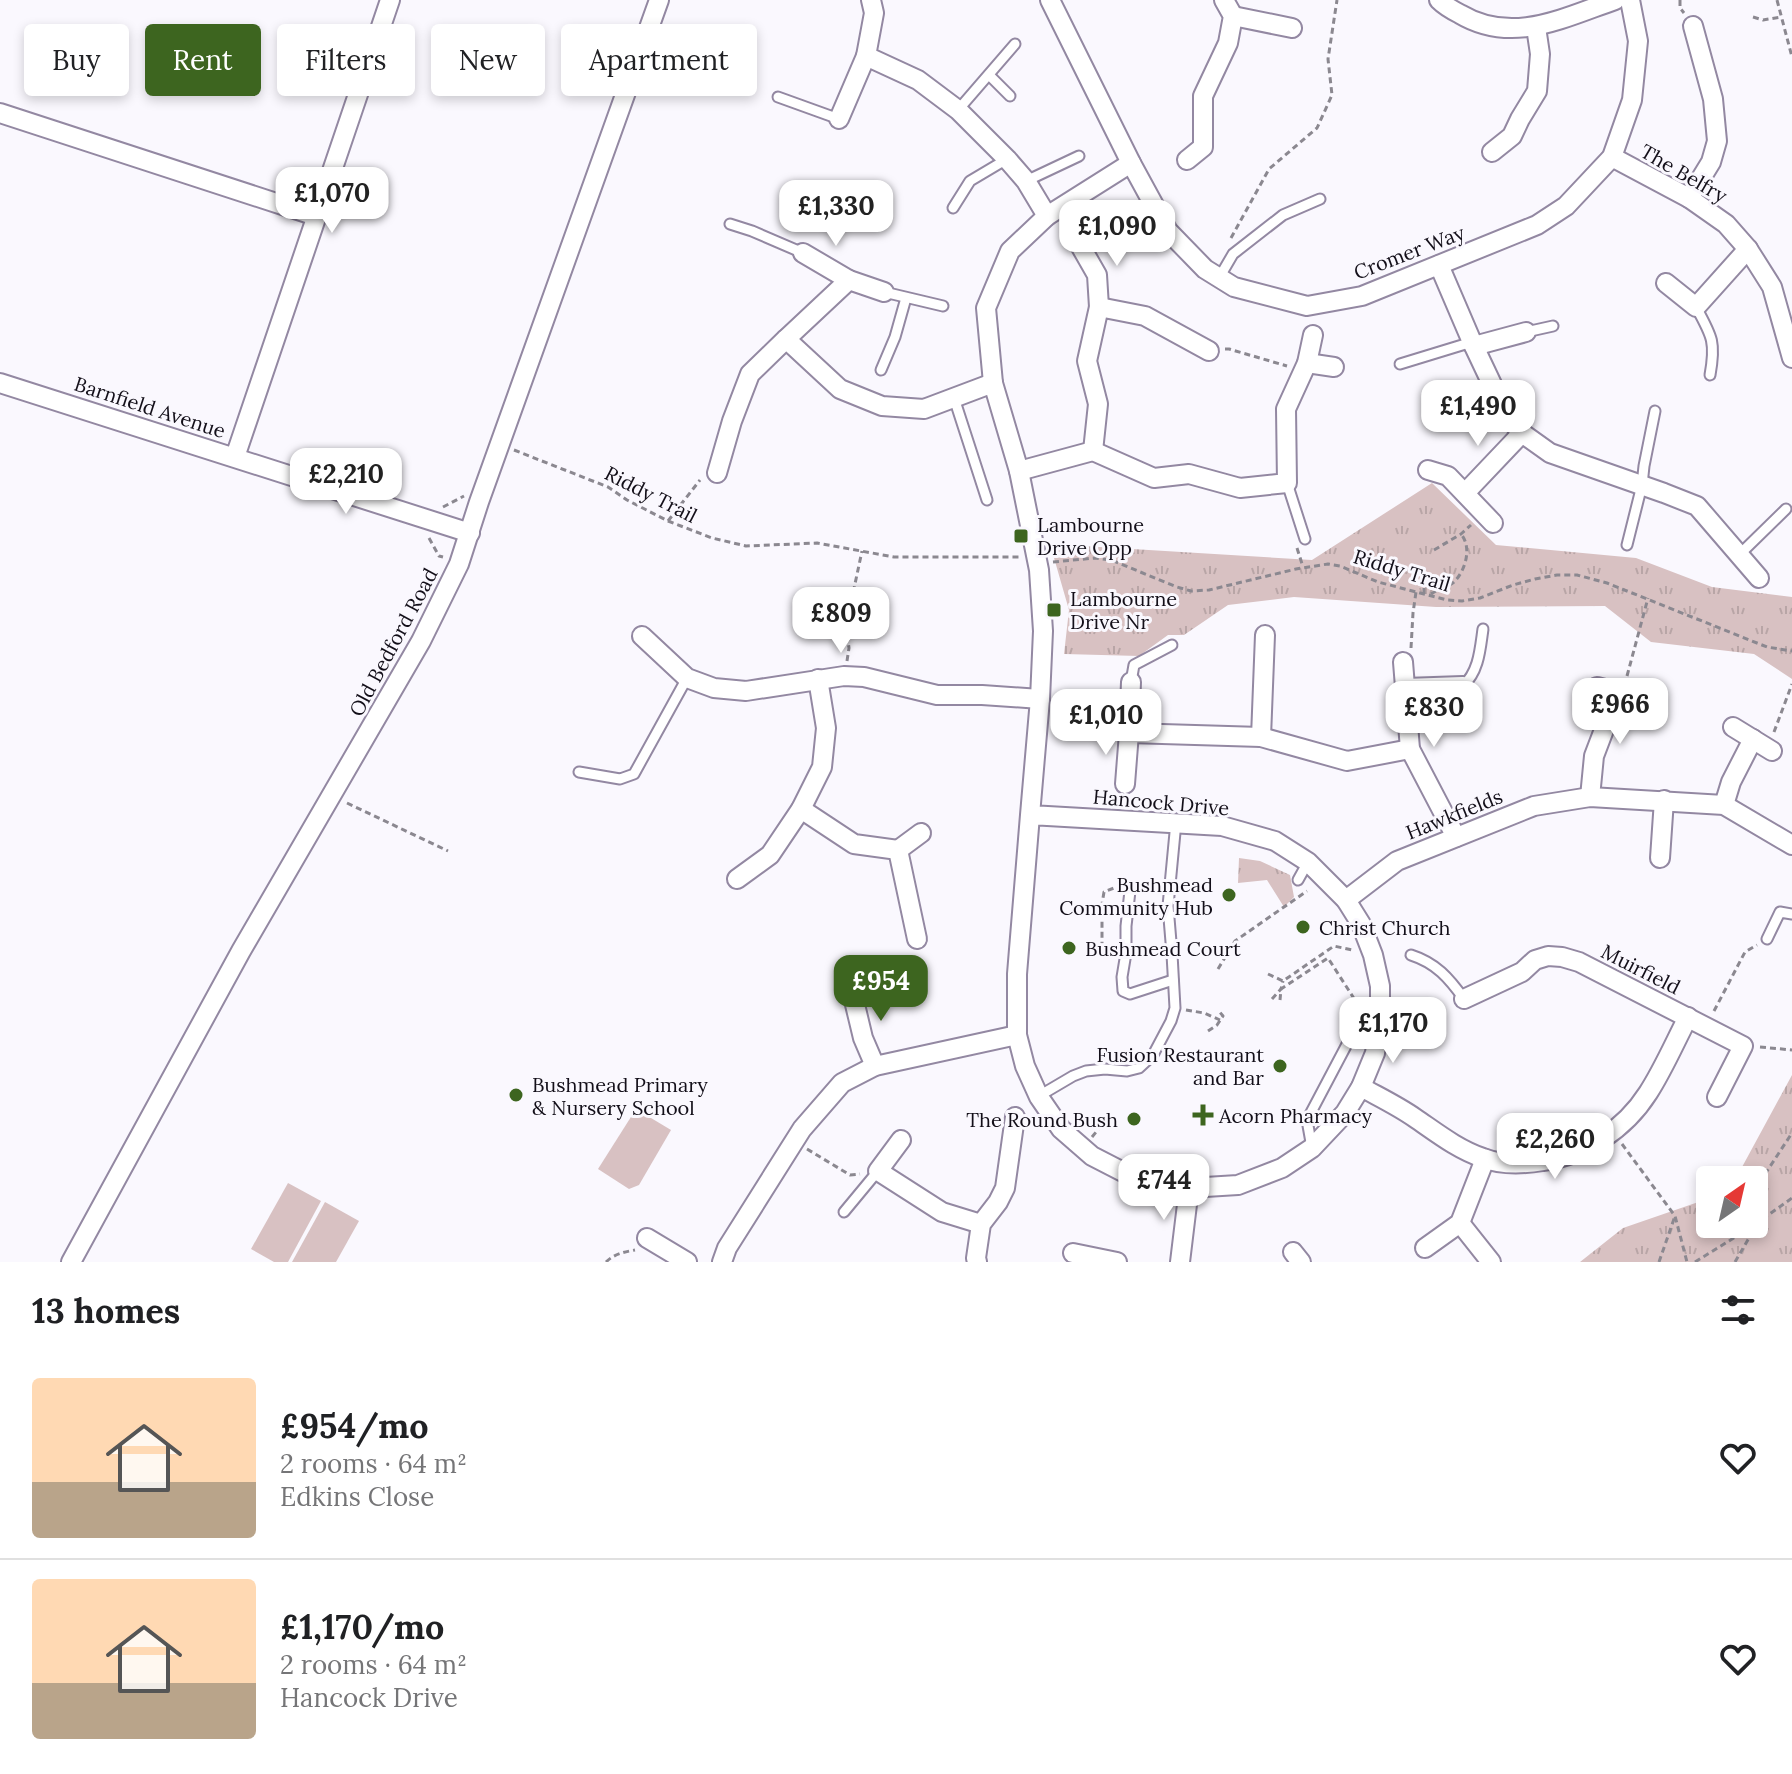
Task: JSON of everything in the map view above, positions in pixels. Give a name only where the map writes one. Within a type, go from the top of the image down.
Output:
[{"type":"street","points":[[235,457],[390,0]]},
{"type":"street","name":"Old Bedford Road","points":[[71,1262],[241,951],[421,641],[459,564],[659,0]]},
{"type":"street","points":[[839,119],[866,56],[874,13],[871,0]]},
{"type":"street","name":"Cromer Way","points":[[1050,0],[1168,231],[1205,269],[1234,287],[1307,306],[1362,296],[1537,225],[1566,206],[1612,157],[1632,100],[1638,41],[1630,0]]},
{"type":"street","points":[[1439,0],[1469,20],[1500,29],[1536,27],[1615,0]]},
{"type":"street","points":[[1187,160],[1203,147],[1203,96],[1228,43],[1229,8],[1292,28]]},
{"type":"street","points":[[1689,198],[1711,162],[1717,141],[1713,99],[1693,26]]},
{"type":"street","points":[[1492,152],[1512,136],[1537,91],[1540,54],[1536,27]]},
{"type":"street","points":[[866,56],[918,80],[958,110],[1026,181],[1047,216]]},
{"type":"street","points":[[0,113],[316,216]]},
{"type":"street","name":"The Belfry","points":[[1612,157],[1689,198],[1726,224],[1748,249],[1772,287],[1792,358]]},
{"type":"street","name":"Hancock Drive","points":[[1030,815],[1222,826],[1275,841],[1308,862],[1346,900],[1361,924],[1380,986],[1374,1017],[1375,1053],[1361,1087],[1345,1113],[1312,1148],[1282,1168],[1238,1185],[1189,1188],[1127,1174],[1092,1156],[1061,1129],[1039,1097],[1025,1066],[1017,1035],[1017,974],[1043,631],[1039,570],[1019,471],[993,383],[986,308],[1010,251],[1047,216],[1131,163]]},
{"type":"street","points":[[1081,247],[1097,275],[1099,307],[1087,361],[1098,404],[1093,451]]},
{"type":"street","points":[[1666,283],[1696,307],[1748,249]]},
{"type":"street","points":[[803,253],[849,280],[884,292]]},
{"type":"street","points":[[1439,265],[1507,416],[1522,433],[1550,453],[1697,506],[1759,578]]},
{"type":"street","points":[[717,473],[750,374],[849,280]]},
{"type":"street","points":[[1099,307],[1145,316],[1209,351]]},
{"type":"street","points":[[1473,344],[1526,332]]},
{"type":"street","points":[[1019,471],[1093,451],[1154,478],[1189,474],[1240,488],[1287,483],[1286,409],[1305,367],[1313,335]]},
{"type":"street","points":[[786,339],[840,389],[882,406],[924,409],[993,383]]},
{"type":"street","points":[[1305,367],[1334,367]]},
{"type":"street","name":"Barnfield Avenue","points":[[0,383],[470,533]]},
{"type":"street","points":[[1465,493],[1522,433]]},
{"type":"street","points":[[1428,470],[1448,476],[1488,518]]},
{"type":"street","points":[[1261,737],[1265,635]]},
{"type":"street","points":[[642,636],[687,678],[714,688],[746,691],[844,676],[864,677],[937,695],[1040,699]]},
{"type":"street","points":[[1403,662],[1410,749],[1456,837]]},
{"type":"street","points":[[737,879],[770,855],[801,809],[822,767],[826,728],[818,679]]},
{"type":"street","points":[[1125,784],[1131,682]]},
{"type":"street","points":[[1405,688],[1463,686]]},
{"type":"street","points":[[1590,797],[1594,756],[1617,692]]},
{"type":"street","points":[[1724,805],[1731,782],[1764,746],[1733,727]]},
{"type":"street","points":[[1129,733],[1261,737],[1347,761],[1410,749]]},
{"type":"street","name":"Hawkfields","points":[[1346,900],[1397,861],[1534,806],[1590,797],[1724,805],[1792,845]]},
{"type":"street","points":[[1660,858],[1664,800]]},
{"type":"street","points":[[801,809],[854,844],[898,850],[921,833]]},
{"type":"street","points":[[898,850],[917,939]]},
{"type":"street","name":"Muirfield","points":[[1464,999],[1522,972],[1535,960],[1548,956],[1562,957],[1579,962],[1743,1046]]},
{"type":"street","points":[[852,992],[863,1038],[875,1066]]},
{"type":"street","points":[[1361,1087],[1452,1144],[1485,1159],[1529,1163],[1555,1160],[1581,1151],[1627,1119],[1648,1094],[1688,1017]]},
{"type":"street","points":[[722,1262],[727,1248],[793,1141],[842,1083],[875,1066],[1017,1035]]},
{"type":"street","points":[[1717,1097],[1743,1046]]},
{"type":"street","points":[[977,1262],[981,1224],[1005,1188],[1015,1117]]},
{"type":"street","points":[[901,1140],[878,1171],[942,1212],[981,1224]]},
{"type":"street","points":[[1425,1248],[1460,1223],[1485,1159]]},
{"type":"street","points":[[1180,1262],[1189,1188]]},
{"type":"street","points":[[1460,1223],[1491,1262]]},
{"type":"street","points":[[644,1244],[687,1262]]},
{"type":"street","points":[[1073,1253],[1117,1262]]},
{"type":"lane","points":[[958,110],[1015,44]]},
{"type":"lane","points":[[989,75],[1010,96]]},
{"type":"lane","points":[[778,97],[839,119]]},
{"type":"lane","points":[[1026,181],[1079,156]]},
{"type":"lane","points":[[953,208],[970,181],[1007,159]]},
{"type":"lane","points":[[1219,278],[1233,254],[1283,215],[1320,199]]},
{"type":"lane","points":[[730,224],[803,253]]},
{"type":"lane","points":[[884,292],[943,306]]},
{"type":"lane","points":[[881,370],[895,337],[906,298]]},
{"type":"lane","points":[[1696,307],[1711,335],[1714,352],[1710,375]]},
{"type":"lane","points":[[1526,332],[1553,326]]},
{"type":"lane","points":[[1400,364],[1473,344]]},
{"type":"lane","points":[[954,398],[987,500]]},
{"type":"lane","points":[[1627,545],[1642,485],[1655,411]]},
{"type":"lane","points":[[1287,483],[1305,539]]},
{"type":"lane","points":[[1739,555],[1786,509]]},
{"type":"lane","points":[[1463,686],[1471,679],[1479,661],[1483,629]]},
{"type":"lane","points":[[1131,682],[1134,665],[1172,645]]},
{"type":"lane","points":[[579,772],[620,779],[634,774],[687,678]]},
{"type":"lane","points":[[1072,704],[1130,707]]},
{"type":"lane","points":[[1039,1097],[1086,1071],[1139,1068],[1153,1055],[1171,1021],[1175,1008],[1168,906],[1176,822]]},
{"type":"lane","points":[[1298,880],[1308,862]]},
{"type":"lane","points":[[1130,891],[1123,991],[1127,994],[1173,980]]},
{"type":"lane","points":[[1767,939],[1780,912],[1792,914]]},
{"type":"lane","points":[[1411,955],[1443,972],[1464,999]]},
{"type":"lane","points":[[1312,1148],[1307,1120],[1355,1029],[1374,1017]]},
{"type":"lane","points":[[844,1212],[878,1171]]},
{"type":"path","points":[[1233,254],[1231,238],[1269,169],[1317,128],[1332,95],[1328,59],[1337,0]]},
{"type":"path","points":[[1777,0],[1792,57]]},
{"type":"path","points":[[1753,17],[1763,20],[1782,17]]},
{"type":"path","points":[[1209,351],[1229,349],[1305,367]]},
{"type":"path","name":"Riddy Trail","points":[[513,450],[608,487],[668,521],[712,538],[746,546],[817,543],[894,557],[1019,557],[1021,571]]},
{"type":"path","points":[[668,521],[705,474],[717,473]]},
{"type":"path","points":[[1434,550],[1488,518]]},
{"type":"path","points":[[1430,596],[1453,583],[1463,569],[1467,552],[1466,540],[1461,534]]},
{"type":"path","points":[[844,676],[849,648],[846,626],[862,551]]},
{"type":"path","name":"Riddy Trail","points":[[1053,569],[1052,562],[1095,558],[1111,560],[1191,591],[1209,590],[1328,564],[1378,582],[1462,601],[1535,579],[1577,575],[1648,598],[1767,647],[1792,651]]},
{"type":"path","points":[[1424,578],[1424,594]]},
{"type":"path","points":[[1403,662],[1410,658],[1416,592]]},
{"type":"path","points":[[1617,692],[1648,598]]},
{"type":"path","points":[[1764,746],[1772,737],[1792,684]]},
{"type":"path","points":[[344,801],[448,851]]},
{"type":"path","points":[[1218,969],[1235,941],[1308,890],[1298,880]]},
{"type":"path","points":[[1126,953],[1106,949],[1102,945],[1104,892],[1114,888],[1162,893]]},
{"type":"path","points":[[1706,1027],[1745,952],[1767,939]]},
{"type":"path","points":[[1280,1000],[1283,981],[1334,946],[1373,955]]},
{"type":"path","points":[[1272,999],[1281,989],[1328,958],[1374,1017]]},
{"type":"path","points":[[1268,974],[1283,981]]},
{"type":"path","points":[[1175,1008],[1204,1013],[1220,1020]]},
{"type":"path","points":[[1208,1031],[1223,1016],[1218,1010]]},
{"type":"path","points":[[1743,1046],[1792,1050]]},
{"type":"path","points":[[1613,1131],[1675,1216],[1687,1262]]},
{"type":"path","points":[[1768,1170],[1792,1133]]},
{"type":"path","points":[[793,1141],[850,1175],[878,1171]]},
{"type":"path","points":[[1768,1215],[1792,1198]]},
{"type":"path","points":[[1659,1262],[1675,1216]]},
{"type":"path","points":[[1695,1262],[1734,1238]]},
{"type":"path","points":[[1735,1262],[1749,1238]]},
{"type":"path","points":[[606,1262],[610,1257],[644,1244]]},
{"type":"green space","points":[[1432,483],[1496,545],[1636,558],[1712,587],[1792,597],[1792,679],[1754,654],[1651,642],[1605,606],[1436,607],[1294,597],[1228,605],[1184,635],[1168,635],[1139,656],[1064,654],[1069,610],[1050,544],[1312,560]]},
{"type":"green space","points":[[1239,858],[1260,861],[1290,875],[1294,897],[1284,907],[1267,880],[1238,883]]},
{"type":"green space","points":[[1792,1075],[1792,1262],[1580,1262],[1623,1228],[1696,1203],[1696,1238],[1768,1238],[1768,1166],[1743,1166]]},
{"type":"green space","points":[[636,1109],[671,1130],[639,1185],[629,1189],[598,1169]]},
{"type":"green space","points":[[288,1183],[321,1201],[288,1262],[274,1262],[251,1249]]},
{"type":"green space","points":[[325,1202],[359,1221],[336,1262],[292,1262]]},
{"type":"place","name":"Lambourne Drive Opp","points":[[1021,536]]},
{"type":"place","name":"Lambourne Drive Nr","points":[[1054,610]]},
{"type":"place","name":"Bushmead Community Hub","points":[[1229,895]]},
{"type":"place","name":"Christ Church","points":[[1303,927]]},
{"type":"place","name":"Bushmead Court","points":[[1069,948]]},
{"type":"place","name":"Fusion Restaurant and Bar","points":[[1280,1066]]},
{"type":"place","name":"Bushmead Primary & Nursery School","points":[[516,1095]]},
{"type":"place","name":"Acorn Pharmacy","points":[[1203,1115]]},
{"type":"place","name":"The Round Bush","points":[[1134,1119]]}]
